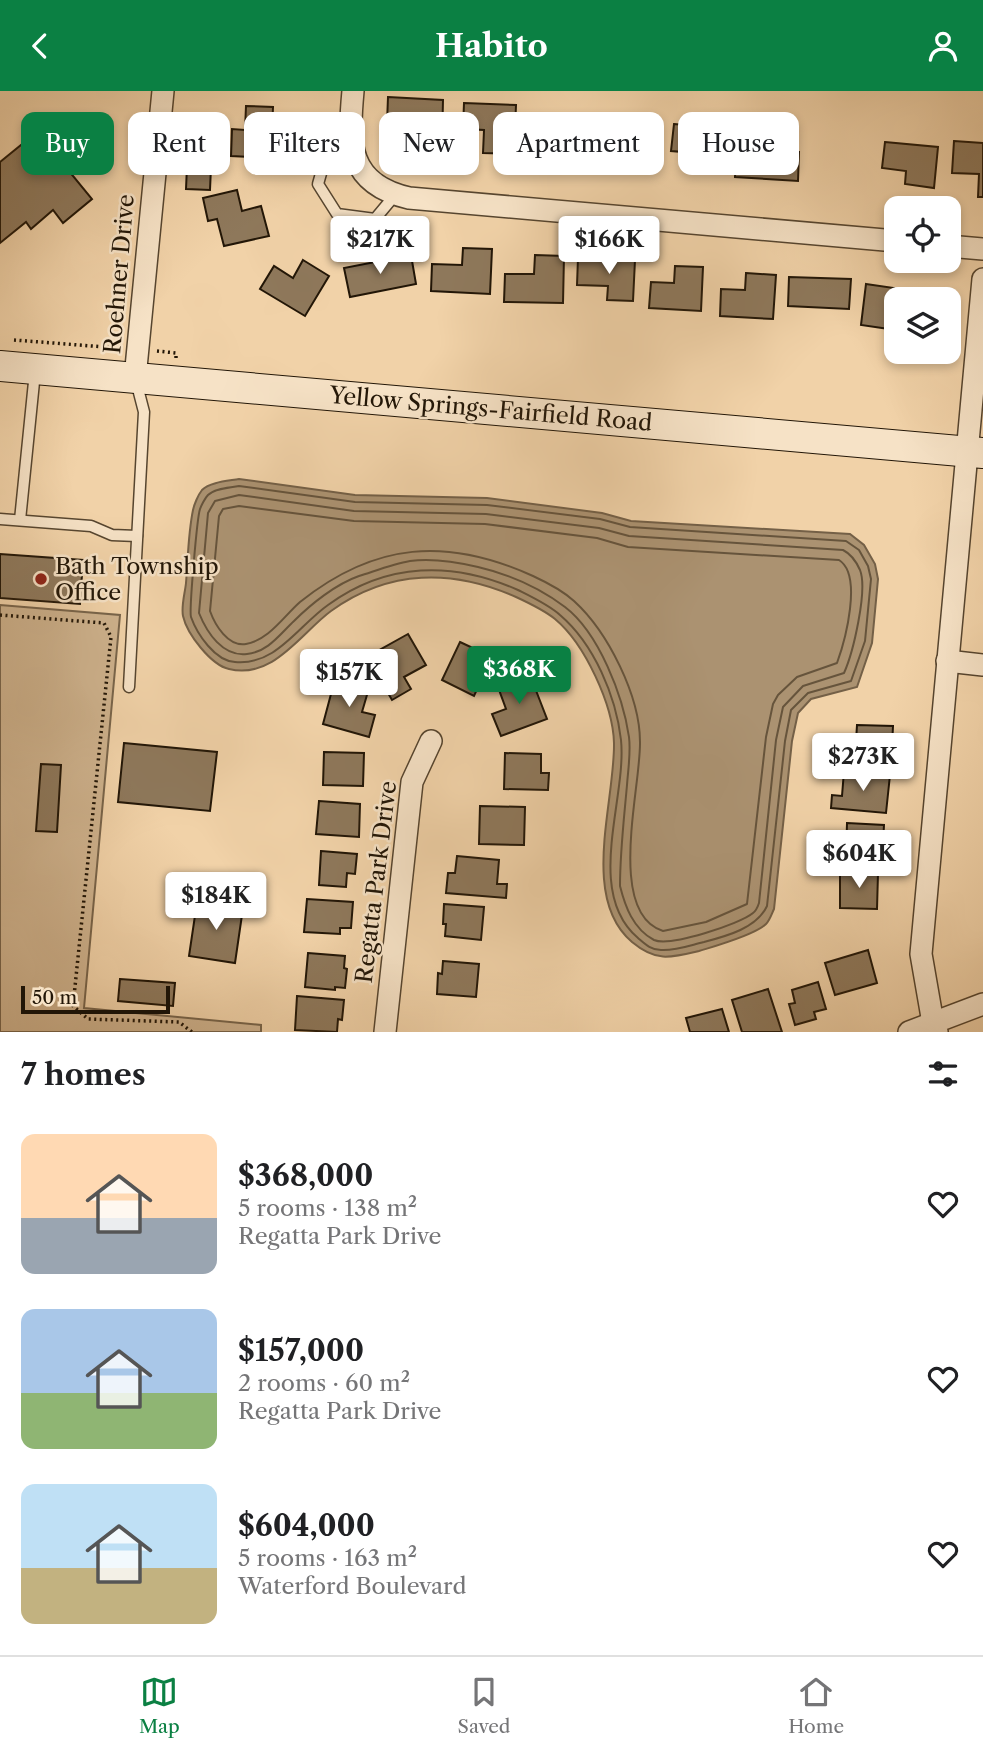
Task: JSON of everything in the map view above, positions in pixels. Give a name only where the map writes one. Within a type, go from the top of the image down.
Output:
[{"type":"main road","name":"Yellow Springs-Fairfield Road","points":[[6,353],[35,369],[975,452]]},
{"type":"street","name":"Roehner Drive","points":[[135,378],[163,91]]},
{"type":"street","points":[[352,112],[353,91]]},
{"type":"street","points":[[365,173],[371,180],[395,195],[409,198],[884,240]]},
{"type":"street","points":[[961,247],[983,249]]},
{"type":"street","points":[[935,1027],[921,954],[947,661],[975,452],[983,279]]},
{"type":"street","points":[[947,661],[983,665]]},
{"type":"street","name":"Regatta Park Drive","points":[[384,1032],[412,782],[431,741]]},
{"type":"street","points":[[909,1032],[935,1027],[983,1004]]},
{"type":"lane","points":[[321,175],[318,184],[337,214],[375,219],[395,195]]},
{"type":"lane","points":[[20,520],[35,369]]},
{"type":"lane","points":[[129,687],[144,412],[135,378]]},
{"type":"lane","points":[[0,519],[91,526],[112,535],[137,537]]},
{"type":"path","points":[[6,353],[113,348]]},
{"type":"path","points":[[0,615],[104,624],[111,638],[73,1006],[88,1019],[179,1023],[192,1032]]},
{"type":"shaded area","points":[[0,605],[120,615],[84,1008],[261,1025],[261,1032],[0,1032]]},
{"type":"water","points":[[239,479],[355,495],[487,498],[602,513],[631,521],[850,534],[864,545],[875,564],[878,579],[872,643],[857,687],[811,699],[798,713],[792,741],[774,909],[767,922],[753,932],[724,943],[671,957],[649,953],[632,942],[616,923],[607,901],[604,875],[606,820],[614,743],[609,711],[587,659],[566,630],[551,616],[521,599],[469,581],[422,578],[398,581],[353,597],[331,611],[285,652],[259,668],[245,671],[229,669],[215,662],[195,640],[183,616],[190,528],[194,505],[205,487]]},
{"type":"building","points":[[388,97],[443,100],[443,112],[387,112]]},
{"type":"building","points":[[464,103],[516,105],[516,112],[493,112],[493,153],[483,153],[484,130],[479,130],[479,112],[464,112]]},
{"type":"building","points":[[246,106],[273,107],[273,112],[246,112]]},
{"type":"building","points":[[674,124],[678,124],[678,152],[671,151]]},
{"type":"building","points":[[232,129],[244,130],[244,157],[231,156]]},
{"type":"building","points":[[954,141],[983,143],[983,197],[978,197],[979,174],[952,173]]},
{"type":"building","points":[[885,142],[938,147],[934,188],[905,184],[906,171],[882,168]]},
{"type":"building","points":[[21,145],[21,175],[72,175],[92,199],[63,223],[53,210],[31,229],[26,222],[0,243],[0,162]]},
{"type":"building","points":[[187,175],[211,175],[210,190],[186,189]]},
{"type":"building","points":[[735,175],[798,175],[798,181]]},
{"type":"building","points":[[237,190],[242,211],[261,206],[269,236],[224,246],[217,219],[208,221],[203,198]]},
{"type":"building","points":[[463,248],[492,249],[490,294],[431,291],[432,264],[462,265]]},
{"type":"building","points":[[411,255],[416,284],[350,297],[344,268]]},
{"type":"building","points":[[535,255],[564,256],[563,303],[504,302],[505,274],[534,274]]},
{"type":"building","points":[[578,258],[635,260],[633,301],[607,300],[608,286],[577,285]]},
{"type":"building","points":[[303,260],[329,276],[305,316],[260,289],[274,266],[293,278]]},
{"type":"building","points":[[675,266],[703,267],[701,311],[649,308],[651,282],[674,283]]},
{"type":"building","points":[[746,273],[776,275],[773,319],[720,316],[721,289],[745,290]]},
{"type":"building","points":[[789,277],[851,279],[849,309],[788,306]]},
{"type":"building","points":[[866,284],[887,287],[884,287],[884,328],[861,325]]},
{"type":"building","name":"Bath Township Office","points":[[0,554],[83,560],[80,604],[0,598]]},
{"type":"building","points":[[408,634],[426,665],[404,677],[411,689],[392,700],[367,657]]},
{"type":"building","points":[[460,642],[492,657],[474,696],[442,680]]},
{"type":"building","points":[[530,675],[547,719],[501,736],[492,714],[506,709],[498,687]]},
{"type":"building","points":[[335,679],[369,688],[362,712],[375,715],[369,737],[323,724]]},
{"type":"building","points":[[857,725],[893,726],[892,747],[884,747],[884,759],[855,758]]},
{"type":"building","points":[[124,743],[217,752],[210,811],[118,802]]},
{"type":"building","points":[[324,752],[364,753],[363,786],[323,785]]},
{"type":"building","points":[[505,753],[541,754],[541,773],[549,773],[548,790],[504,789]]},
{"type":"building","points":[[41,764],[61,765],[57,832],[36,831]]},
{"type":"building","points":[[844,771],[890,775],[886,813],[831,808],[832,795],[842,796]]},
{"type":"building","points":[[319,801],[360,804],[359,837],[316,834]]},
{"type":"building","points":[[480,806],[525,807],[524,845],[479,844]]},
{"type":"building","points":[[847,823],[884,825],[882,861],[846,860]]},
{"type":"building","points":[[321,851],[357,854],[355,874],[347,873],[346,887],[319,885]]},
{"type":"building","points":[[457,856],[499,860],[497,884],[507,884],[506,898],[446,893],[448,873],[455,873]]},
{"type":"building","points":[[840,872],[878,873],[877,909],[840,908]]},
{"type":"building","points":[[307,899],[353,902],[351,928],[340,928],[340,934],[304,932]]},
{"type":"building","points":[[197,902],[243,908],[235,963],[189,956]]},
{"type":"building","points":[[444,904],[484,907],[481,940],[445,936]]},
{"type":"building","points":[[868,950],[877,983],[835,995],[825,963]]},
{"type":"building","points":[[308,953],[345,956],[345,988],[335,987],[335,990],[305,987]]},
{"type":"building","points":[[443,961],[479,964],[476,997],[437,994],[438,973],[442,974]]},
{"type":"building","points":[[120,979],[175,983],[173,1006],[118,1001]]},
{"type":"building","points":[[818,982],[826,1009],[814,1012],[816,1019],[795,1025],[789,1004],[795,1003],[792,990]]},
{"type":"building","points":[[768,989],[782,1032],[742,1032],[732,1000]]},
{"type":"building","points":[[297,996],[344,1000],[342,1020],[338,1019],[337,1032],[295,1030]]},
{"type":"building","points":[[722,1009],[729,1032],[690,1032],[686,1018]]},
{"type":"place","name":"Bath Township Office","points":[[41,579]]}]
